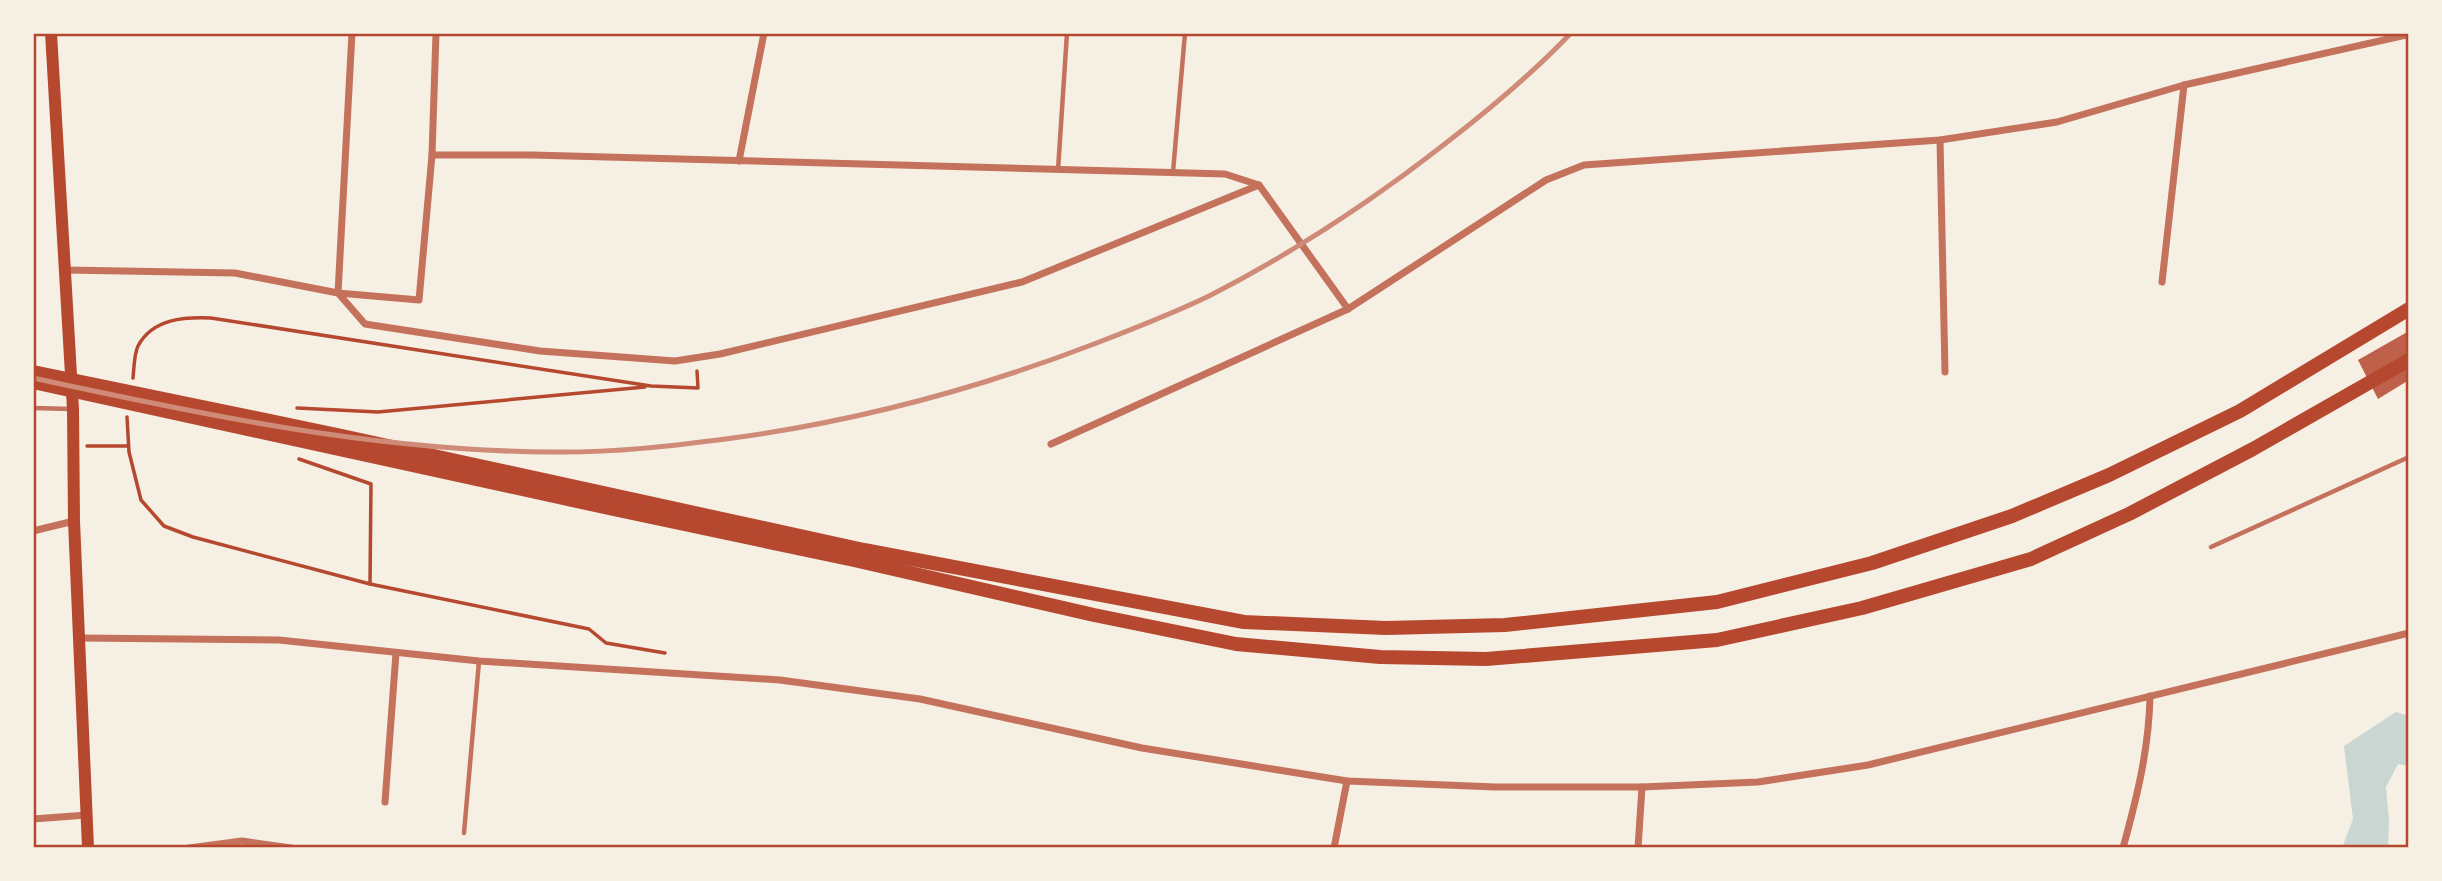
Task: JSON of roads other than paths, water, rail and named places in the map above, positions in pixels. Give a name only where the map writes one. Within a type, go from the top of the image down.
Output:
[{"type":"highway","points":[[33,382],[201,414],[342,436],[864,550],[1244,622],[1385,628],[1505,625],[1717,602],[1872,564],[2012,516],[2109,475],[2240,411],[2409,309]]},
{"type":"highway","points":[[33,372],[201,414],[1094,615],[1236,644],[1380,657],[1473,658],[1717,640],[1862,608],[2031,559],[2129,514],[2253,449],[2409,360]]},
{"type":"main road","points":[[51,33],[75,447],[74,521],[88,848]]},
{"type":"street","points":[[352,33],[338,293],[365,324],[540,351],[675,361],[696,358],[1022,282],[1259,185]]},
{"type":"street","points":[[66,270],[235,273],[338,293],[419,300],[432,155],[436,33]]},
{"type":"street","points":[[739,161],[764,33]]},
{"type":"street","points":[[1051,444],[1348,309],[1546,180],[1584,166],[1940,140],[2057,122],[2184,85],[2406,35]]},
{"type":"street","points":[[2162,282],[2184,85]]},
{"type":"street","points":[[1940,140],[1945,372]]},
{"type":"street","points":[[432,155],[532,155],[1225,174],[1259,185],[1348,309]]},
{"type":"street","points":[[33,531],[74,521]]},
{"type":"street","points":[[80,638],[279,640],[479,661],[780,680],[920,699],[1142,748],[1348,781],[1495,787],[1642,787],[1758,782],[1868,765],[2409,633]]},
{"type":"street","points":[[385,802],[396,653]]},
{"type":"street","points":[[2123,848],[2147,749],[2150,696]]},
{"type":"street","points":[[1334,848],[1348,781]]},
{"type":"street","points":[[1638,848],[1642,787]]},
{"type":"street","points":[[33,819],[87,815]]},
{"type":"street","points":[[189,848],[242,841],[291,848]]},
{"type":"lane","points":[[1058,171],[1067,33]]},
{"type":"lane","points":[[1173,173],[1185,33]]},
{"type":"lane","points":[[33,408],[73,409]]},
{"type":"lane","points":[[2211,547],[2409,457]]},
{"type":"lane","points":[[464,834],[479,661]]},
{"type":"railway","points":[[33,378],[290,428],[355,438],[485,450],[574,452],[665,446],[780,431],[871,413],[961,389],[1050,360],[1209,296],[1271,262],[1361,206],[1511,90],[1571,33]]}]
